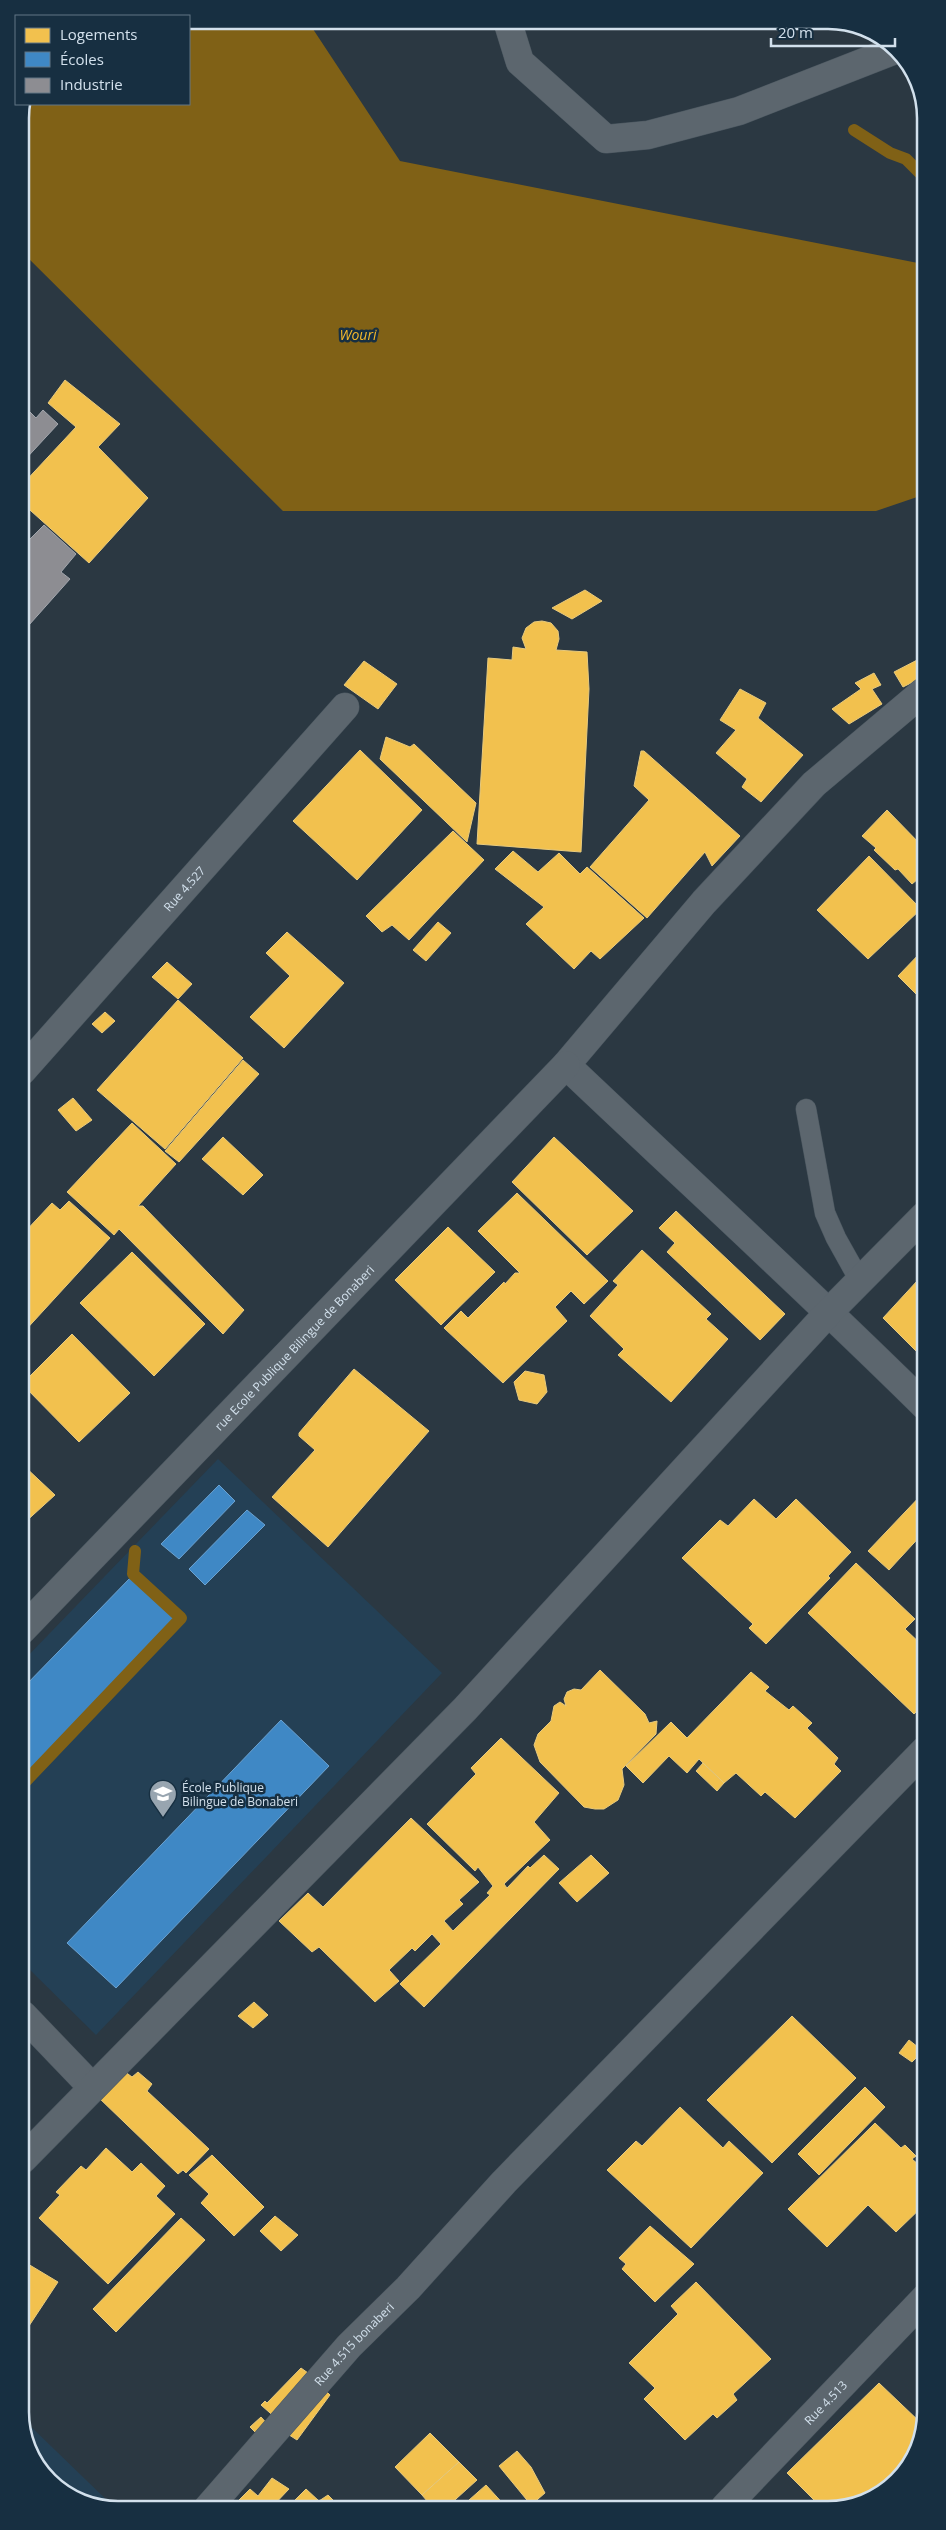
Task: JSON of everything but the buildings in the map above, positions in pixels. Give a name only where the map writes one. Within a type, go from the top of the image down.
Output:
[{"type":"street","points":[[510,29],[520,62],[606,139],[648,135],[739,111],[889,53]]},
{"type":"street","name":"rue Ecole Publique Bilingue de Bonaberi","points":[[29,1623],[566,1066],[704,902],[814,784],[917,698]]},
{"type":"street","name":"Rue 4.527","points":[[29,1063],[345,707]]},
{"type":"street","points":[[566,1066],[699,1192],[830,1312],[917,1399]]},
{"type":"street","points":[[29,2153],[465,1709],[830,1312],[917,1223]]},
{"type":"street","name":"Rue 4.515 bonaberi","points":[[214,2501],[349,2346],[408,2288],[504,2182],[917,1758]]},
{"type":"street","points":[[29,2021],[92,2087]]},
{"type":"street","name":"Rue 4.513","points":[[731,2501],[917,2305]]},
{"type":"lane","points":[[806,1109],[825,1213],[836,1238],[860,1281]]},
{"type":"shaded area","name":"École Publique Bilingue de Bonaberi","points":[[218,1459],[442,1673],[96,2035],[29,1969],[29,1655]]},
{"type":"shaded area","points":[[30,2426],[107,2500],[78,2492],[59,2479],[41,2457]]},
{"type":"water","name":"Wouri","points":[[190,29],[313,29],[400,161],[917,263],[917,497],[876,511],[283,511],[29,259],[30,105],[190,105]]},
{"type":"waterway","points":[[854,130],[890,153],[906,159],[917,170]]},
{"type":"waterway","points":[[29,1778],[181,1618],[133,1574],[135,1551]]},
{"type":"place","name":"École Publique Bilingue de Bonaberi","points":[[163,1818]]}]
